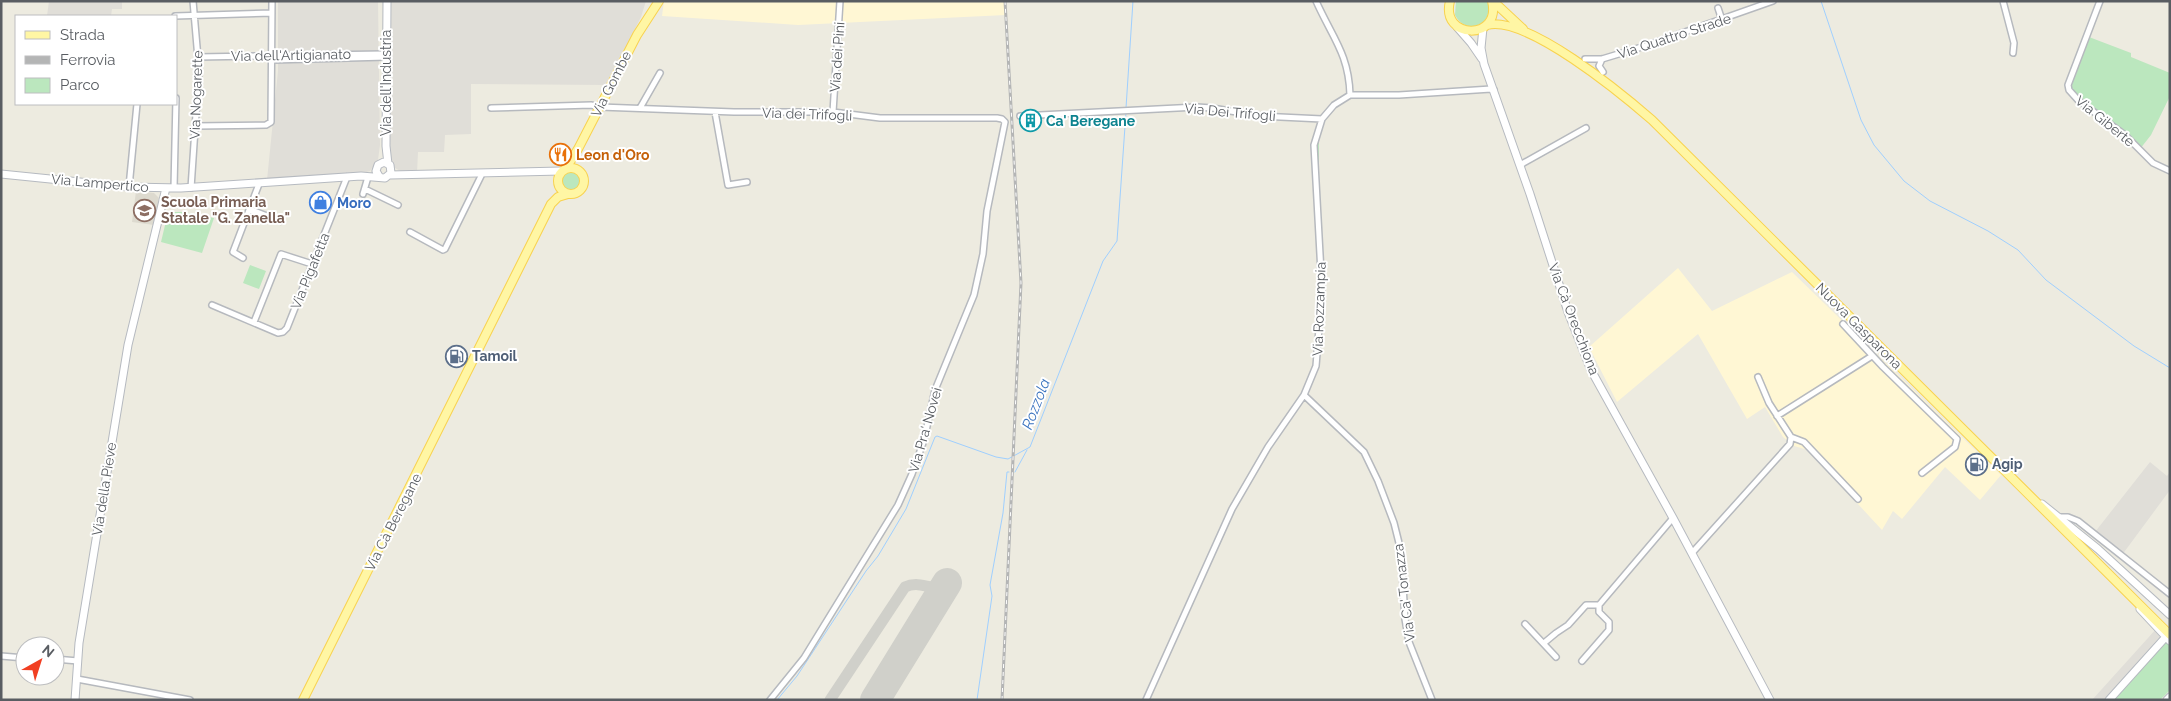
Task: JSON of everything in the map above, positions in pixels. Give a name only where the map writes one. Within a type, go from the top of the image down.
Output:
[{"type":"main road","points":[[636,35],[651,1]]},
{"type":"main road","name":"Via Gombe","points":[[563,170],[578,149],[636,35],[658,1]]},
{"type":"main road","points":[[1443,1],[1457,27]]},
{"type":"main road","points":[[1448,11],[1450,1]]},
{"type":"main road","name":"Nuova Gasparona","points":[[1485,27],[1493,14],[1493,1]]},
{"type":"main road","name":"Nuova Gasparona","points":[[1493,1],[1533,36]]},
{"type":"main road","name":"Nuova Gasparona","points":[[1457,27],[1470,32],[1504,24],[1533,36],[1576,61],[1652,120],[2170,635]]},
{"type":"main road","points":[[551,204],[558,197],[575,194],[582,189],[584,182],[577,162],[578,149]]},
{"type":"main road","points":[[551,204],[563,170],[573,168],[582,175]]},
{"type":"main road","points":[[557,183],[561,191],[568,194]]},
{"type":"main road","name":"Via Cà Beregane","points":[[303,700],[551,204]]},
{"type":"street","name":"Via Nogarette","points":[[190,188],[196,126],[198,57],[194,1]]},
{"type":"street","points":[[196,126],[266,125],[271,122],[272,1]]},
{"type":"street","name":"Via dell'Industria","points":[[385,1],[386,146],[390,169]]},
{"type":"street","name":"Via dei Pini","points":[[833,112],[840,1]]},
{"type":"street","points":[[1316,1],[1342,50],[1349,76],[1350,95],[1399,95],[1494,90]]},
{"type":"street","name":"Via Quattro Strade","points":[[1585,59],[1602,59],[1774,1]]},
{"type":"street","points":[[2003,1],[2014,43],[2013,53]]},
{"type":"street","name":"Via Giberte","points":[[2100,1],[2068,85],[2069,90],[2086,106],[2126,136],[2153,164],[2170,171]]},
{"type":"street","points":[[1718,8],[1722,20]]},
{"type":"street","points":[[178,16],[272,13]]},
{"type":"street","name":"Via Cà Orecchiona","points":[[1457,27],[1472,43],[1484,64],[1520,165],[1568,312],[1591,370],[1692,553],[1770,700]]},
{"type":"street","name":"Via Cà Orecchiona","points":[[1484,64],[1481,48],[1485,27]]},
{"type":"street","name":"Via dell'Industria","points":[[378,166],[383,146],[385,55]]},
{"type":"street","name":"Via dell'Artigianato","points":[[198,57],[272,58],[385,55]]},
{"type":"street","points":[[1602,59],[1599,66],[1603,72]]},
{"type":"street","points":[[640,108],[660,73]]},
{"type":"street","name":"Via Rozzampia","points":[[1146,700],[1242,489],[1304,395],[1316,366],[1319,350],[1322,291],[1314,145],[1322,119],[1334,105],[1350,95]]},
{"type":"street","points":[[129,187],[137,105]]},
{"type":"street","points":[[174,188],[176,105]]},
{"type":"street","name":"Via dei Trifogli","points":[[491,108],[591,105],[715,112],[833,112],[880,118],[998,118],[1005,122],[1004,129]]},
{"type":"street","name":"Via Dei Trifogli","points":[[1020,116],[1212,108],[1260,116],[1322,119]]},
{"type":"street","points":[[715,112],[728,185],[747,182]]},
{"type":"street","points":[[1520,165],[1586,128]]},
{"type":"street","name":"Via Pra' Novei","points":[[770,700],[804,658],[898,505],[912,474],[924,440],[935,390],[974,295],[983,254],[987,210],[1004,129]]},
{"type":"street","points":[[378,166],[379,176]]},
{"type":"street","name":"Via Lampertico","points":[[365,176],[378,166],[407,176],[550,173],[563,170]]},
{"type":"street","name":"Via Lampertico","points":[[1,174],[129,187],[190,188],[365,176],[385,178],[390,169]]},
{"type":"street","points":[[550,173],[557,183]]},
{"type":"street","points":[[410,232],[443,250],[482,174]]},
{"type":"street","points":[[365,176],[364,191],[398,205]]},
{"type":"street","name":"Via Pigafetta","points":[[254,322],[280,333],[287,328],[347,177]]},
{"type":"street","points":[[243,258],[233,252],[259,184]]},
{"type":"street","name":"Via della Pieve","points":[[75,700],[79,643],[128,345],[166,188]]},
{"type":"street","points":[[249,208],[280,221]]},
{"type":"street","points":[[212,305],[254,322],[281,254],[312,264]]},
{"type":"street","points":[[1843,324],[1872,356],[1957,439],[1954,447],[1922,473]]},
{"type":"street","points":[[1777,416],[1872,356]]},
{"type":"street","points":[[1883,367],[1892,359]]},
{"type":"street","points":[[1758,377],[1769,403],[1791,437],[1804,442],[1858,499]]},
{"type":"street","name":"Via Ca' Tonazza","points":[[1304,395],[1364,452],[1374,473],[1394,523],[1401,551],[1409,642],[1432,700]]},
{"type":"street","points":[[1692,553],[1790,444],[1791,437]]},
{"type":"street","points":[[2007,473],[2168,613]]},
{"type":"street","points":[[2060,518],[2068,517],[2078,520],[2170,594]]},
{"type":"street","points":[[1582,661],[1609,630],[1609,622],[1599,612],[1599,605],[1673,518]]},
{"type":"street","points":[[2109,700],[2166,641],[2127,593]]},
{"type":"street","points":[[1544,643],[1556,632],[1568,626],[1586,605],[1599,605]]},
{"type":"street","points":[[1525,624],[1556,657]]},
{"type":"street","points":[[1,656],[15,657]]},
{"type":"street","points":[[65,660],[78,661]]},
{"type":"street","points":[[77,679],[190,700]]},
{"type":"shaded area","points":[[49,1],[122,1],[122,9],[112,9],[111,15],[47,15]]},
{"type":"shaded area","points":[[278,1],[378,1],[380,145],[378,160],[370,171],[360,174],[267,180],[278,71]]},
{"type":"shaded area","points":[[391,1],[646,1],[641,17],[607,85],[471,84],[471,134],[445,135],[444,152],[418,152],[417,173],[402,172],[395,168],[390,159]]},
{"type":"shaded area","points":[[664,1],[1005,1],[1006,15],[798,25],[662,16]]},
{"type":"shaded area","name":"Scuola Primaria Statale \"G. Zanella\"","points":[[136,191],[154,193],[159,198],[154,225],[132,222]]},
{"type":"shaded area","points":[[1678,268],[1712,311],[1792,272],[2001,475],[1980,500],[1945,467],[1902,519],[1893,511],[1882,530],[1808,450],[1794,446],[1783,437],[1765,407],[1747,419],[1698,334],[1617,402],[1589,347]]},
{"type":"shaded area","points":[[2150,462],[2167,476],[2170,472],[2170,490],[2122,555],[2095,532]]},
{"type":"shaded area","points":[[2157,628],[2162,634],[2104,700],[2092,700]]},
{"type":"green space","points":[[1456,1],[1487,1],[1489,9],[1487,16],[1478,25],[1466,25],[1460,22],[1455,15]]},
{"type":"green space","points":[[2089,37],[2131,53],[2131,57],[2170,73],[2170,96],[2151,135],[2140,149],[2072,95],[2070,88]]},
{"type":"green space","points":[[1319,134],[1319,218],[1316,151]]},
{"type":"green space","points":[[571,171],[578,174],[581,181],[578,188],[571,191],[564,188],[561,181],[564,174]]},
{"type":"green space","points":[[164,212],[184,212],[214,218],[202,253],[161,242],[166,221],[162,220]]},
{"type":"green space","points":[[250,265],[266,271],[259,289],[243,283]]},
{"type":"green space","points":[[2164,637],[2170,644],[2170,690],[2160,700],[2110,700]]},
{"type":"waterway","name":"Rozzola","points":[[1126,108],[1133,1]]},
{"type":"waterway","points":[[1821,1],[1861,120],[1874,145],[1904,181],[1930,201],[1988,231],[2018,250],[2046,280],[2134,346],[2170,368]]},
{"type":"waterway","name":"Rozzola","points":[[777,700],[797,676],[866,571],[878,556],[906,509],[935,437],[937,436],[996,457],[1008,459],[1030,447],[1103,261],[1117,241],[1126,112]]},
{"type":"waterway","points":[[1015,472],[1027,450]]},
{"type":"waterway","points":[[977,700],[992,596],[990,585],[1003,513],[1007,472],[1009,472]]},
{"type":"taxiway","points":[[830,700],[905,587],[924,585],[936,588],[940,595]]},
{"type":"runway","points":[[875,700],[947,583]]},
{"type":"railway","points":[[1002,700],[1021,283],[1005,1]]},
{"type":"place","name":"Ca' Beregane","points":[[1030,121]]},
{"type":"place","name":"Leon d'Oro","points":[[560,155]]},
{"type":"place","name":"Moro","points":[[321,203]]},
{"type":"place","name":"Scuola Primaria Statale \"G. Zanella\"","points":[[145,210]]},
{"type":"place","name":"Tamoil","points":[[456,356]]},
{"type":"place","name":"Agip","points":[[1976,464]]}]
